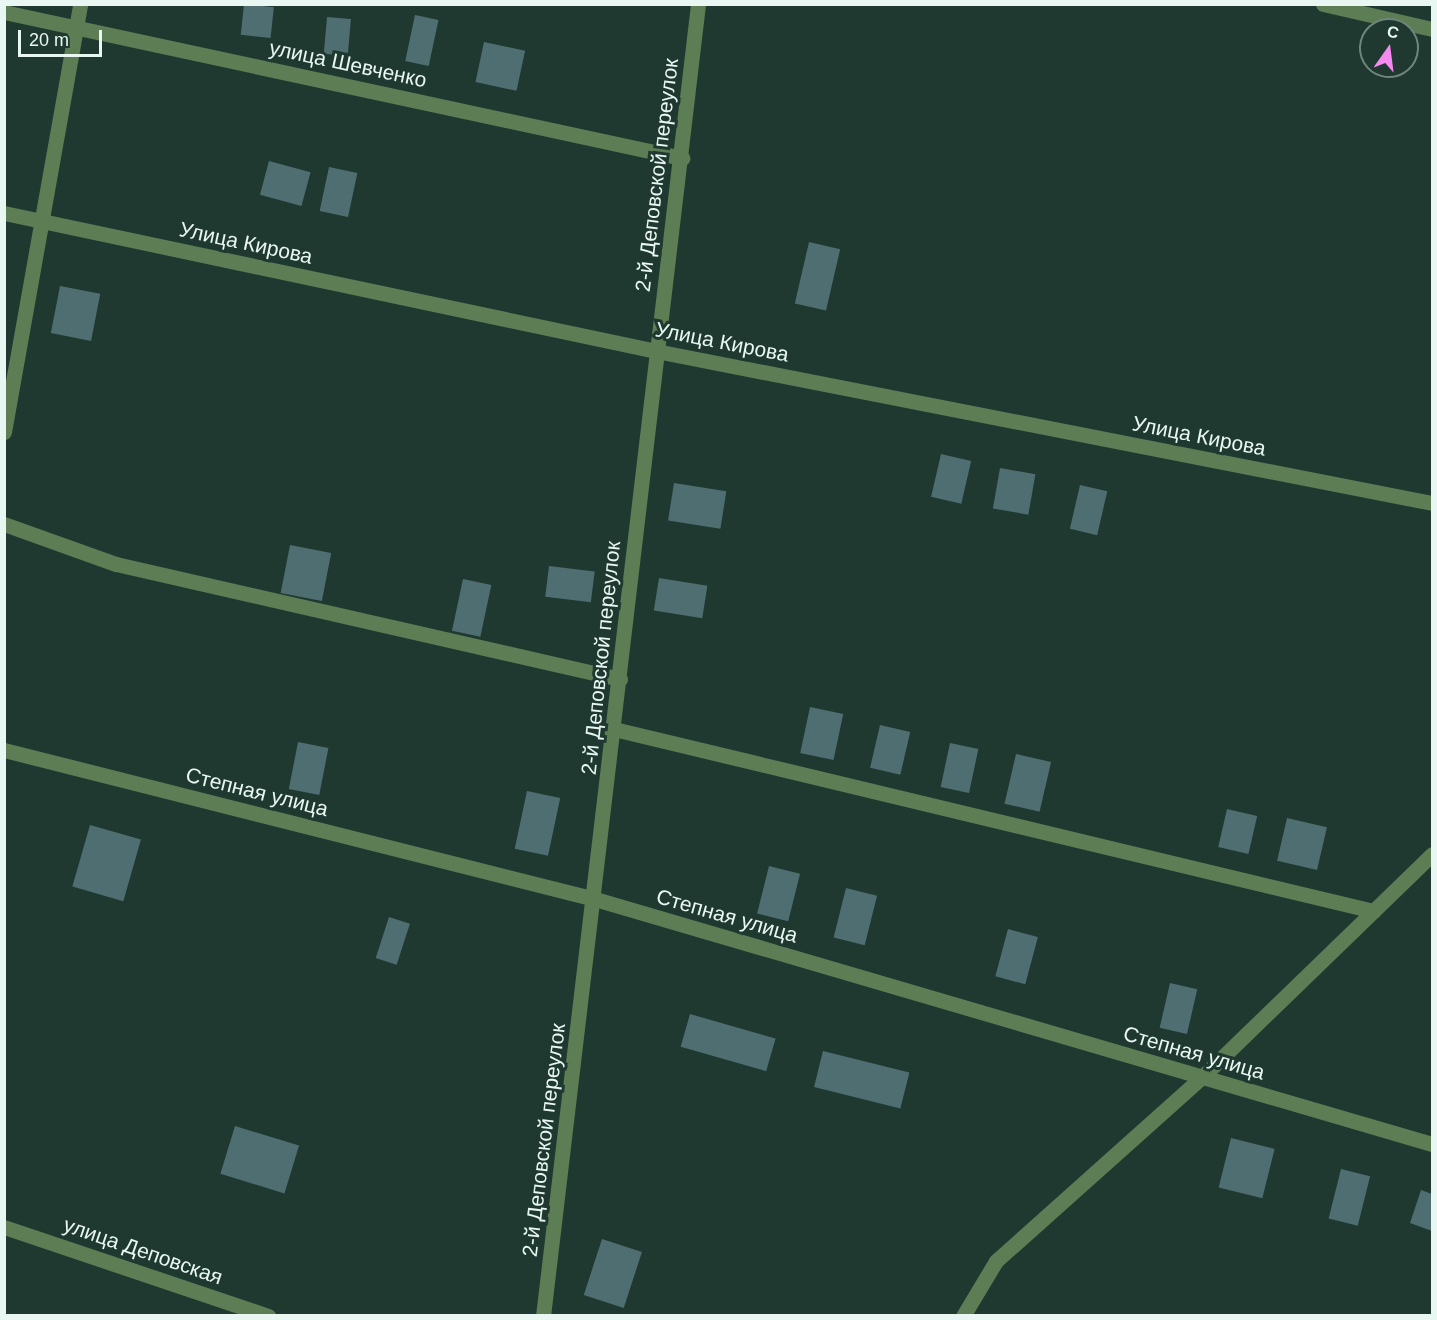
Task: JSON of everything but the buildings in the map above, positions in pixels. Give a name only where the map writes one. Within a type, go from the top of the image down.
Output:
[{"type":"street","points":[[4,432],[38,220],[80,4]]},
{"type":"street","name":"2-й Деповской переулок","points":[[543,1316],[595,899],[656,351],[682,158],[698,4]]},
{"type":"street","points":[[1323,4],[1432,29]]},
{"type":"street","name":"улица Шевченко","points":[[4,12],[682,158]]},
{"type":"street","name":"Улица Кирова","points":[[4,213],[656,351],[1432,503]]},
{"type":"street","points":[[4,524],[117,564],[620,679]]},
{"type":"street","points":[[614,729],[1373,911]]},
{"type":"street","name":"Степная улица","points":[[4,750],[595,899],[1432,1144]]},
{"type":"street","points":[[963,1316],[996,1261],[1202,1077],[1432,854]]},
{"type":"street","name":"улица Деповская","points":[[4,1227],[268,1316]]}]
